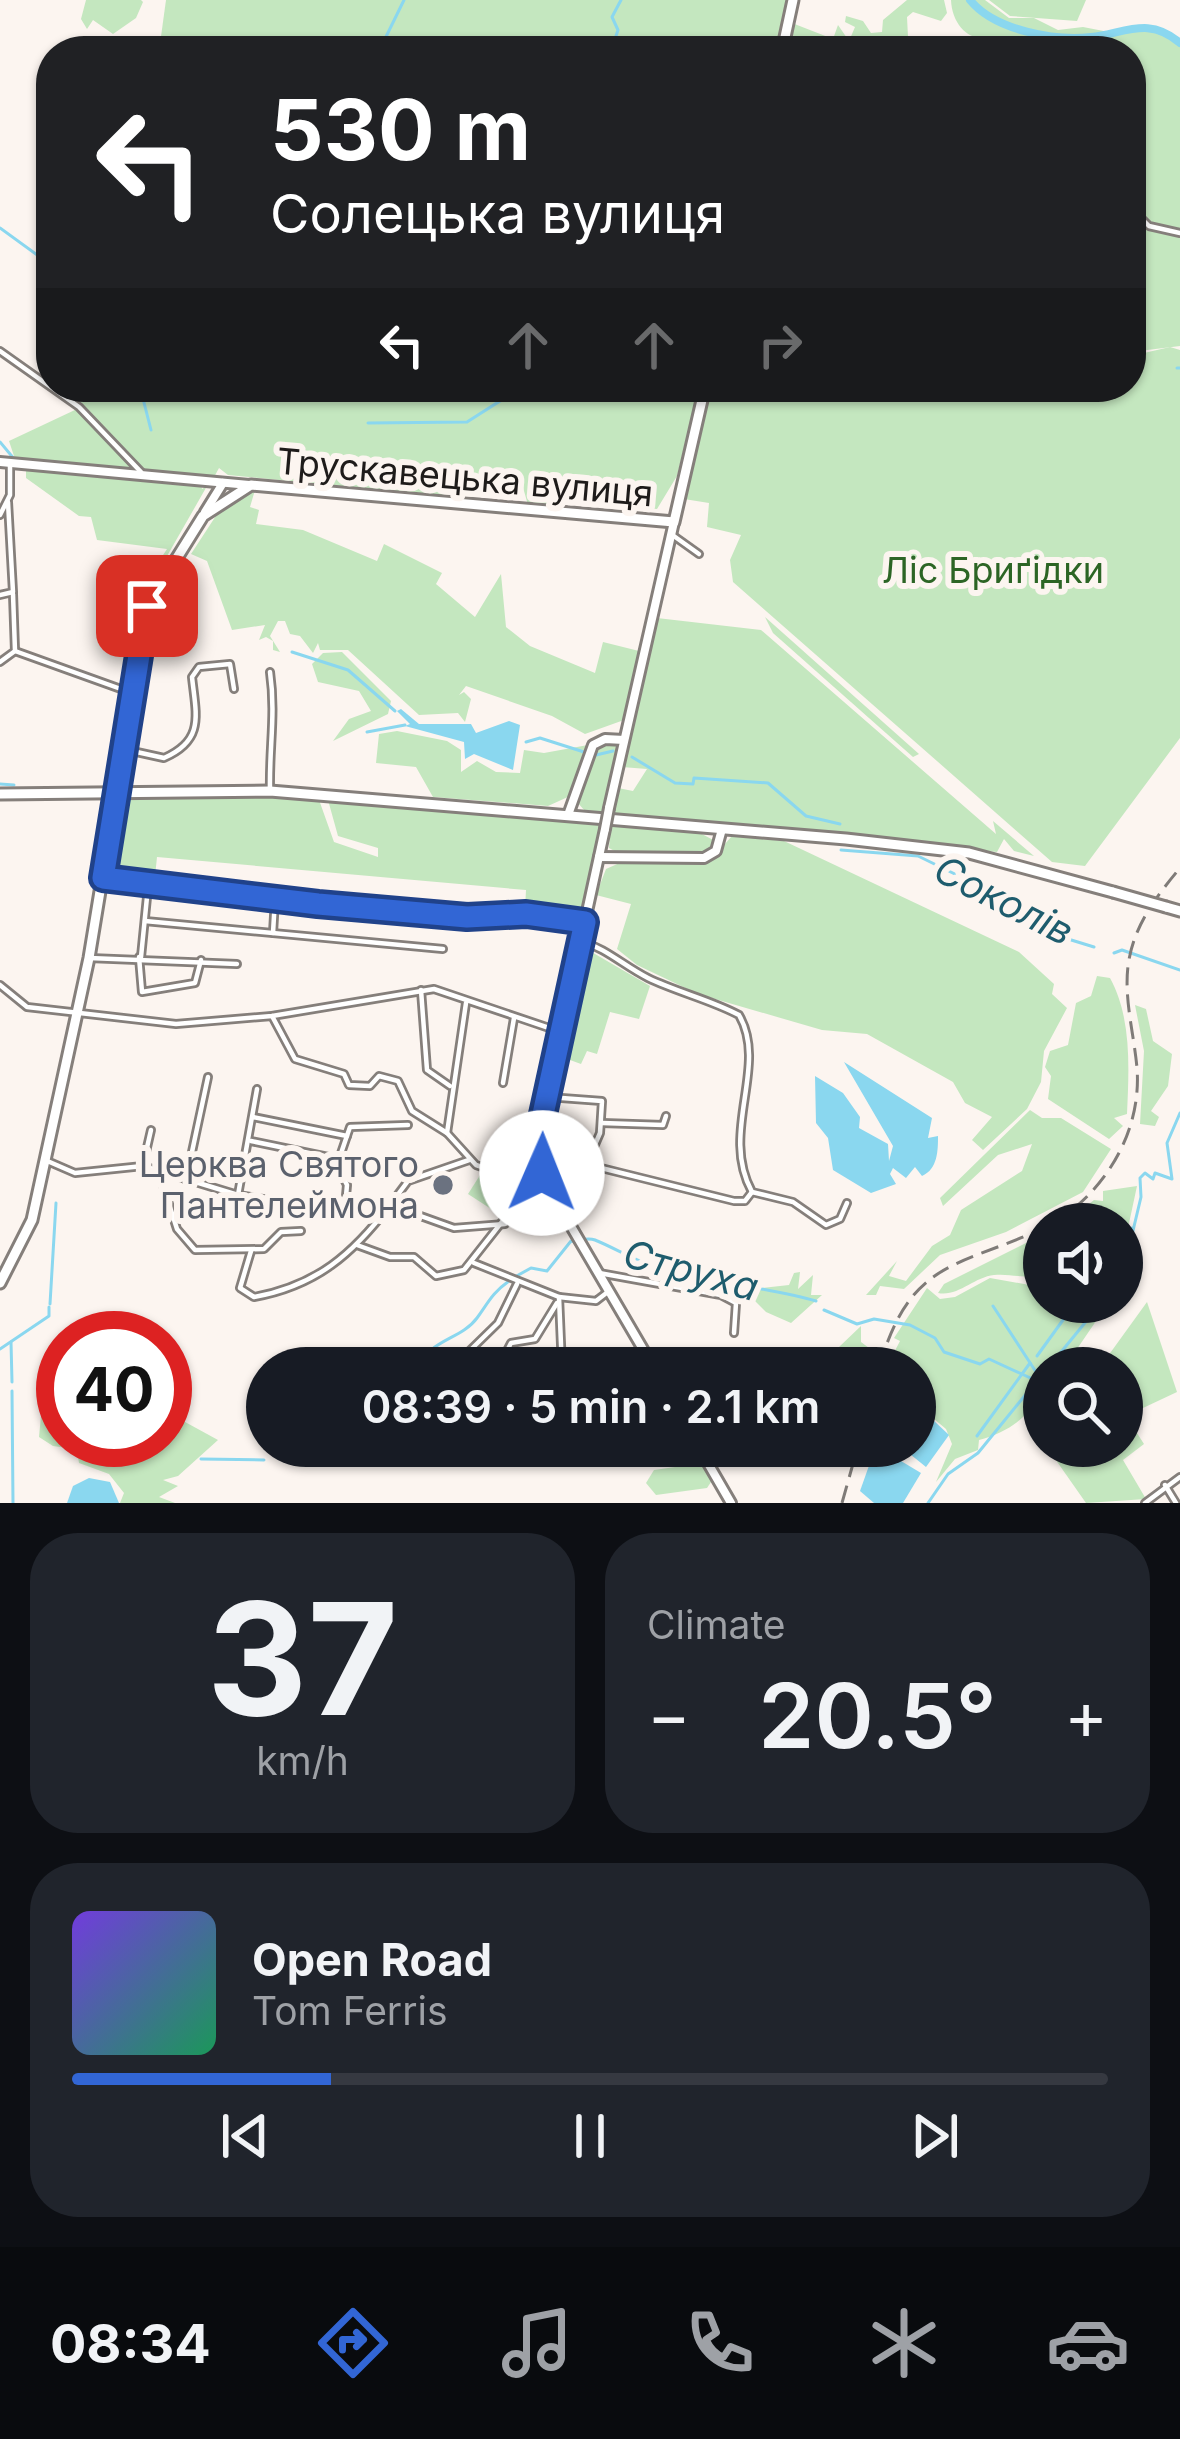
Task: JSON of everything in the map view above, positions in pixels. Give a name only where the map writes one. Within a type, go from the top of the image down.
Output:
[{"type":"main road","points":[[785,36],[793,0]]},
{"type":"main road","name":"Трускавецька вулиця","points":[[244,486],[646,521],[673,528],[702,402]]},
{"type":"main road","points":[[0,1283],[29,1230],[77,1014],[145,611],[202,516],[244,486]]},
{"type":"main road","points":[[646,521],[667,514],[680,501]]},
{"type":"main road","points":[[120,773],[124,783],[140,790]]},
{"type":"main road","points":[[115,805],[140,790]]},
{"type":"main road","points":[[0,794],[270,791],[956,850],[1180,911]]},
{"type":"street","points":[[1146,223],[1180,233]]},
{"type":"street","points":[[0,351],[36,376]]},
{"type":"street","points":[[73,402],[145,476]]},
{"type":"street","points":[[15,650],[5,463],[244,486]]},
{"type":"street","points":[[202,516],[223,483]]},
{"type":"street","points":[[0,515],[8,502]]},
{"type":"street","points":[[673,528],[699,554]]},
{"type":"street","name":"Трускавецька вулиця","points":[[539,1179],[546,1097],[673,528]]},
{"type":"street","points":[[0,595],[14,592]]},
{"type":"street","points":[[15,650],[132,693]]},
{"type":"street","points":[[0,662],[15,650]]},
{"type":"street","points":[[124,745],[168,757],[195,736],[193,674],[199,667],[230,664],[234,689]]},
{"type":"street","points":[[270,672],[276,717],[270,732],[270,791]]},
{"type":"street","points":[[568,815],[593,745],[612,738],[628,722]]},
{"type":"street","points":[[612,738],[624,740]]},
{"type":"street","points":[[599,857],[710,856],[722,829]]},
{"type":"street","points":[[103,878],[275,899],[585,922]]},
{"type":"street","points":[[148,887],[140,957],[142,992],[196,983],[201,960]]},
{"type":"street","points":[[273,933],[275,899]]},
{"type":"street","points":[[145,921],[443,949]]},
{"type":"street","points":[[580,941],[607,950],[634,972],[739,1015],[748,1055],[736,1144],[752,1192]]},
{"type":"street","points":[[89,958],[237,964]]},
{"type":"street","points":[[0,985],[27,1007],[176,1024],[272,1016],[442,990],[561,1032]]},
{"type":"street","points":[[421,990],[427,1070],[450,1085]]},
{"type":"street","points":[[447,1133],[450,1085],[462,1047],[466,1002]]},
{"type":"street","points":[[272,1016],[298,1061],[341,1073],[349,1085],[370,1086],[379,1076],[398,1081],[412,1111],[447,1133],[470,1160],[517,1179],[539,1179]]},
{"type":"street","points":[[503,1083],[514,1018]]},
{"type":"street","points":[[186,1180],[208,1077]]},
{"type":"street","points":[[238,1195],[257,1089]]},
{"type":"street","points":[[546,1097],[600,1099],[602,1123],[587,1163]]},
{"type":"street","points":[[602,1123],[663,1125],[666,1116]]},
{"type":"street","points":[[253,1117],[347,1136]]},
{"type":"street","points":[[345,1207],[347,1185],[338,1173],[338,1159],[353,1125],[408,1125]]},
{"type":"street","points":[[143,1166],[151,1130]]},
{"type":"street","points":[[251,1141],[338,1159]]},
{"type":"street","points":[[45,1160],[75,1173],[143,1166],[238,1195],[345,1207],[390,1205],[454,1228],[505,1224]]},
{"type":"street","points":[[250,1251],[240,1288],[254,1297],[315,1281],[357,1245],[408,1181],[470,1160]]},
{"type":"street","points":[[357,1245],[390,1257],[418,1259],[434,1276],[474,1263],[539,1179],[562,1161],[587,1163],[734,1201],[745,1201],[752,1192]]},
{"type":"street","points":[[158,1172],[177,1229],[195,1250],[264,1250],[281,1232],[301,1232]]},
{"type":"street","points":[[539,1179],[642,1347]]},
{"type":"street","points":[[752,1192],[793,1202],[826,1225],[839,1219],[847,1203]]},
{"type":"street","points":[[474,1263],[558,1300],[596,1301],[609,1291]]},
{"type":"street","points":[[599,1273],[721,1295],[736,1303],[734,1333]]},
{"type":"street","points":[[473,1347],[498,1322],[517,1285]]},
{"type":"street","points":[[509,1347],[535,1339],[558,1300]]},
{"type":"street","points":[[558,1300],[561,1347]]},
{"type":"street","points":[[710,1467],[729,1500]]},
{"type":"street","points":[[1144,1503],[1180,1477]]},
{"type":"street","points":[[1165,1485],[1176,1503]]},
{"type":"green space","points":[[86,0],[143,2],[136,18],[113,34],[93,20],[87,29],[81,19]]},
{"type":"green space","points":[[166,0],[790,0],[782,36],[161,36]]},
{"type":"green space","points":[[907,0],[944,0],[947,13],[941,21],[913,12],[907,17],[908,36],[851,36],[855,27],[845,22],[846,16],[863,21],[871,33],[882,32],[883,20]]},
{"type":"green space","points":[[951,0],[985,0],[1009,18],[1034,18],[1058,30],[1083,27],[1114,33],[1142,27],[1180,41],[1180,346],[1146,350],[1146,36],[972,36],[952,9]]},
{"type":"green space","points":[[989,0],[1086,0],[1077,21],[1010,16]]},
{"type":"green space","points":[[792,23],[825,36],[789,36]]},
{"type":"green space","name":"Ліс Бриґідки","points":[[1170,347],[1180,350],[1180,738],[1085,866],[1052,862],[733,582],[730,560],[741,535],[707,527],[709,503],[684,499],[706,402],[1146,402],[1146,353]]},
{"type":"green space","points":[[76,402],[695,402],[677,476],[657,509],[554,501],[553,507],[528,505],[522,484],[506,483],[499,494],[459,487],[440,496],[228,475],[219,468],[213,479],[148,473]]},
{"type":"green space","points":[[77,409],[138,470],[15,459],[9,441]]},
{"type":"green space","points":[[26,468],[207,486],[142,600],[128,667],[127,635],[99,632],[128,633],[133,601],[167,549],[97,540],[91,517],[79,516],[26,478]]},
{"type":"green space","points":[[255,490],[250,507],[259,510],[256,524],[303,530],[377,561],[384,544],[442,573],[436,584],[475,617],[501,574],[506,627],[530,646],[595,673],[603,642],[639,651],[624,720],[585,734],[552,716],[466,686],[459,695],[464,692],[471,699],[465,722],[458,713],[419,715],[348,650],[320,650],[318,643],[313,653],[300,636],[290,634],[285,621],[278,621],[270,636],[280,652],[273,650],[273,641],[266,637],[259,640],[265,625],[232,630],[207,561],[191,554],[223,505]]},
{"type":"green space","points":[[765,617],[919,754],[913,757],[773,633]]},
{"type":"green space","points":[[657,618],[761,630],[996,834],[993,821],[1034,856],[1014,851],[1004,839],[997,852],[613,813],[618,788],[633,791],[647,769],[622,767]]},
{"type":"green space","points":[[342,652],[391,701],[388,714],[333,741],[349,719],[371,711],[359,691],[318,682],[312,664],[323,653]]},
{"type":"green space","points":[[397,731],[447,741],[461,750],[461,772],[477,761],[496,772],[520,773],[524,750],[544,753],[588,745],[570,796],[548,806],[433,797],[416,767],[376,763],[379,734]]},
{"type":"green space","points":[[602,743],[613,743],[618,749],[606,813],[585,811],[577,802],[593,751]]},
{"type":"green space","points":[[261,793],[318,797],[334,842],[378,857],[378,848],[338,836],[328,800],[600,822],[582,916],[525,909],[526,890],[157,857],[154,886],[107,877],[118,809],[125,799]]},
{"type":"green space","points":[[611,823],[700,833],[717,842],[702,854],[622,855],[609,848]]},
{"type":"green space","points":[[732,836],[784,841],[1019,952],[1054,984],[1052,994],[1067,1008],[1044,1051],[1041,1082],[1027,1109],[983,1150],[972,1140],[992,1117],[965,1103],[953,1082],[867,1034],[822,1030],[698,994],[637,965],[617,949],[631,904],[596,895],[606,869],[624,861],[709,862]]},
{"type":"green space","points":[[583,947],[650,986],[639,1019],[610,1012],[597,1054],[587,1051],[581,1064],[559,1056]]},
{"type":"green space","points":[[1097,976],[1110,978],[1117,993],[1128,1044],[1127,1114],[1114,1118],[1123,1126],[1109,1139],[1048,1099],[1051,1076],[1045,1067],[1050,1051],[1068,1045],[1076,1003],[1091,996]]},
{"type":"green space","points":[[1135,1005],[1146,1009],[1153,1041],[1172,1054],[1168,1086],[1151,1111],[1159,1117],[1155,1126],[1140,1124],[1144,1051]]},
{"type":"green space","points":[[1030,1110],[1042,1118],[1061,1118],[1111,1149],[1083,1192],[1062,1203],[1023,1203],[1023,1223],[940,1255],[904,1289],[880,1286],[876,1295],[866,1295],[897,1261],[889,1276],[906,1281],[932,1246],[950,1235],[961,1210],[1022,1171],[1032,1144],[998,1155],[943,1206],[940,1198]]},
{"type":"green space","points":[[482,1172],[517,1181],[523,1196],[505,1218],[468,1194]]},
{"type":"green space","points":[[1137,1186],[1133,1203],[1090,1203],[1103,1201],[1103,1191]]},
{"type":"green space","points":[[1023,1244],[1023,1276],[994,1275],[938,1293],[944,1284]]},
{"type":"green space","points":[[800,1272],[798,1289],[813,1275],[811,1295],[822,1295],[791,1323],[766,1312],[744,1290],[789,1285],[794,1273]]},
{"type":"green space","points":[[990,1278],[1023,1284],[1023,1323],[1095,1323],[1078,1347],[1023,1347],[1023,1417],[979,1440],[978,1450],[955,1459],[936,1482],[952,1444],[936,1421],[936,1347],[897,1347],[900,1341],[894,1338],[927,1288],[940,1299],[955,1297]]},
{"type":"green space","points":[[1147,1302],[1177,1392],[1143,1408],[1143,1347],[1114,1347],[1132,1323],[1143,1323]]},
{"type":"green space","points":[[861,1326],[861,1342],[868,1347],[839,1347]]},
{"type":"green space","points":[[192,1426],[218,1440],[192,1463]]},
{"type":"green space","points":[[90,1467],[188,1467],[163,1480],[178,1486],[159,1497],[175,1503],[120,1503],[124,1493],[109,1474]]},
{"type":"green space","points":[[706,1467],[713,1479],[707,1488],[656,1495],[646,1483],[654,1470]]},
{"type":"green space","points":[[1061,1467],[1127,1467],[1146,1499],[1086,1503]]},
{"type":"water","points":[[401,709],[419,724],[471,724],[476,733],[509,721],[520,725],[513,770],[474,754],[465,759],[464,742],[405,726],[410,724],[397,711]]},
{"type":"water","points":[[844,1062],[932,1118],[928,1138],[938,1136],[938,1147],[927,1173],[922,1176],[915,1167],[906,1178],[893,1168],[890,1174],[896,1184],[871,1193],[833,1170],[828,1138],[816,1123],[815,1076],[843,1093],[860,1117],[859,1128],[888,1144],[889,1161],[893,1146]]},
{"type":"water","points":[[936,1423],[949,1435],[936,1453]]},
{"type":"water","points":[[869,1467],[911,1467],[921,1473],[903,1503],[874,1503],[860,1491]]},
{"type":"water","points":[[89,1478],[110,1482],[119,1503],[67,1503],[73,1486]]},
{"type":"waterway","points":[[386,36],[404,0]]},
{"type":"waterway","points":[[616,36],[612,17],[621,0]]},
{"type":"waterway","points":[[970,0],[1010,26],[1052,36]]},
{"type":"waterway","points":[[1096,36],[1147,28],[1180,43]]},
{"type":"waterway","points":[[0,228],[36,254]]},
{"type":"waterway","points":[[144,402],[151,430]]},
{"type":"waterway","points":[[368,423],[467,422],[498,402]]},
{"type":"waterway","points":[[0,442],[15,460]]},
{"type":"waterway","name":"Соколів","points":[[292,652],[348,670],[395,711]]},
{"type":"waterway","points":[[367,732],[405,725]]},
{"type":"waterway","name":"Соколів","points":[[526,742],[540,738],[584,752]]},
{"type":"waterway","name":"Соколів","points":[[596,755],[613,751]]},
{"type":"waterway","name":"Соколів","points":[[632,757],[675,783],[693,784],[694,778],[768,783],[806,816],[840,824]]},
{"type":"waterway","points":[[0,784],[14,785]]},
{"type":"waterway","name":"Соколів","points":[[841,850],[918,856],[1055,923],[1068,939],[1094,947]]},
{"type":"waterway","name":"Соколів","points":[[1114,953],[1122,950],[1180,970]]},
{"type":"waterway","points":[[248,1016],[298,1009]]},
{"type":"waterway","points":[[1140,1203],[1140,1178],[1145,1173],[1153,1179],[1155,1173],[1172,1179],[1167,1143],[1180,1113]]},
{"type":"waterway","points":[[517,1140],[523,1155],[515,1175],[523,1194]]},
{"type":"waterway","points":[[525,1197],[547,1214]]},
{"type":"waterway","points":[[50,1304],[56,1203]]},
{"type":"waterway","points":[[550,1215],[565,1224],[573,1238]]},
{"type":"waterway","name":"Струха","points":[[513,1278],[531,1268],[547,1271],[571,1241],[591,1239],[655,1267],[816,1301]]},
{"type":"waterway","name":"Струха","points":[[436,1347],[470,1325],[509,1281]]},
{"type":"waterway","points":[[993,1306],[1023,1352]]},
{"type":"waterway","points":[[0,1349],[49,1316],[49,1307]]},
{"type":"waterway","name":"Струха","points":[[824,1310],[857,1324],[874,1319],[910,1325],[935,1338],[944,1352],[980,1364],[989,1359],[1023,1375]]},
{"type":"waterway","points":[[1044,1347],[1061,1323]]},
{"type":"waterway","points":[[1065,1347],[1085,1323]]},
{"type":"waterway","points":[[11,1342],[12,1382]]},
{"type":"waterway","points":[[977,1436],[1023,1373]]},
{"type":"waterway","points":[[12,1391],[13,1503]]},
{"type":"waterway","points":[[928,1503],[948,1474],[978,1453],[1023,1398]]},
{"type":"waterway","name":"Струха","points":[[201,1459],[246,1460]]},
{"type":"railway","points":[[1080,1203],[1116,1158],[1133,1115],[1137,1068],[1128,966],[1146,914],[1180,868]]},
{"type":"railway","points":[[886,1347],[906,1306],[922,1286],[962,1261],[1023,1236]]},
{"type":"railway","points":[[842,1503],[852,1467]]},
{"type":"place","name":"Церква Святого Пантелеймона","points":[[443,1185]]},
{"type":"route","points":[[147,606],[103,878],[318,904],[467,917],[526,914],[585,922],[540,1128],[542,1173]]}]
